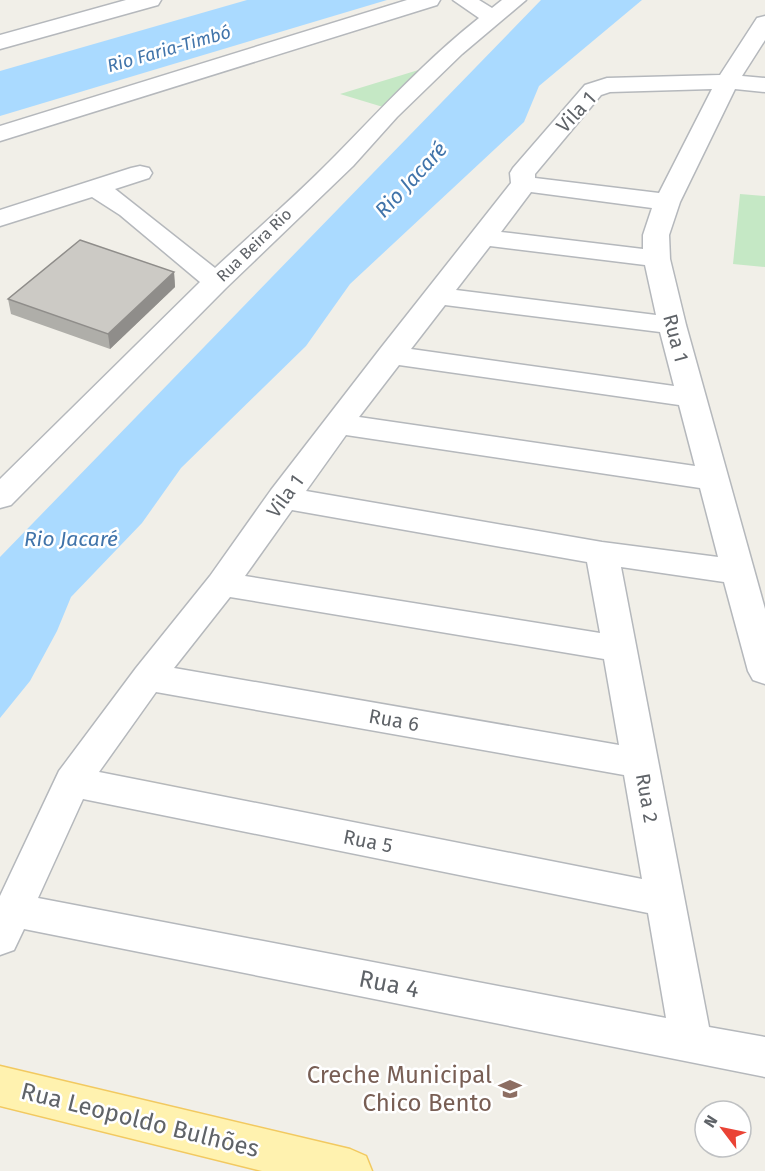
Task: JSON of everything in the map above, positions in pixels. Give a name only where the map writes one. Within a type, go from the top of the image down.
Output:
[{"type":"main road","name":"Rua Leopoldo Bulhões","points":[[0,1086],[350,1171]]},
{"type":"street","points":[[0,42],[150,0]]},
{"type":"street","points":[[0,134],[429,0]]},
{"type":"street","points":[[464,0],[493,17]]},
{"type":"street","name":"Rua Beira Rio","points":[[0,497],[216,282],[344,161],[389,112],[454,49],[515,0]]},
{"type":"street","name":"Rua 1","points":[[765,23],[728,82],[667,202],[656,235],[657,259],[672,325],[765,672]]},
{"type":"street","points":[[728,82],[765,85]]},
{"type":"street","name":"Vila 1","points":[[7,924],[72,782],[148,677],[222,584],[338,423],[524,184],[522,173],[593,90],[607,85],[728,82]]},
{"type":"street","points":[[0,218],[140,173]]},
{"type":"street","points":[[524,184],[667,202]]},
{"type":"street","points":[[95,187],[129,210],[216,282]]},
{"type":"street","points":[[482,237],[657,259]]},
{"type":"street","points":[[439,296],[672,325]]},
{"type":"street","points":[[390,355],[692,398]]},
{"type":"street","points":[[338,423],[712,479]]},
{"type":"street","points":[[282,498],[602,554],[740,572]]},
{"type":"street","name":"Rua 2","points":[[602,554],[691,1043]]},
{"type":"street","points":[[222,584],[619,649]]},
{"type":"street","name":"Rua 6","points":[[148,677],[640,763]]},
{"type":"street","name":"Rua 5","points":[[72,782],[665,900]]},
{"type":"street","name":"Rua 4","points":[[7,924],[765,1057]]},
{"type":"green space","points":[[425,68],[383,107],[340,94]]},
{"type":"green space","points":[[740,194],[765,196],[765,267],[733,264]]},
{"type":"water","name":"Rio Faria-Timbó","points":[[247,0],[387,0],[0,116],[0,71]]},
{"type":"water","name":"Rio Jacaré","points":[[541,0],[642,0],[539,86],[524,122],[350,284],[306,346],[181,468],[142,523],[71,597],[57,631],[30,681],[0,718],[0,557]]},
{"type":"building","points":[[80,240],[174,272],[108,334],[8,299]]},
{"type":"place","name":"Creche Municipal Chico Bento","points":[[510,1089]]}]
